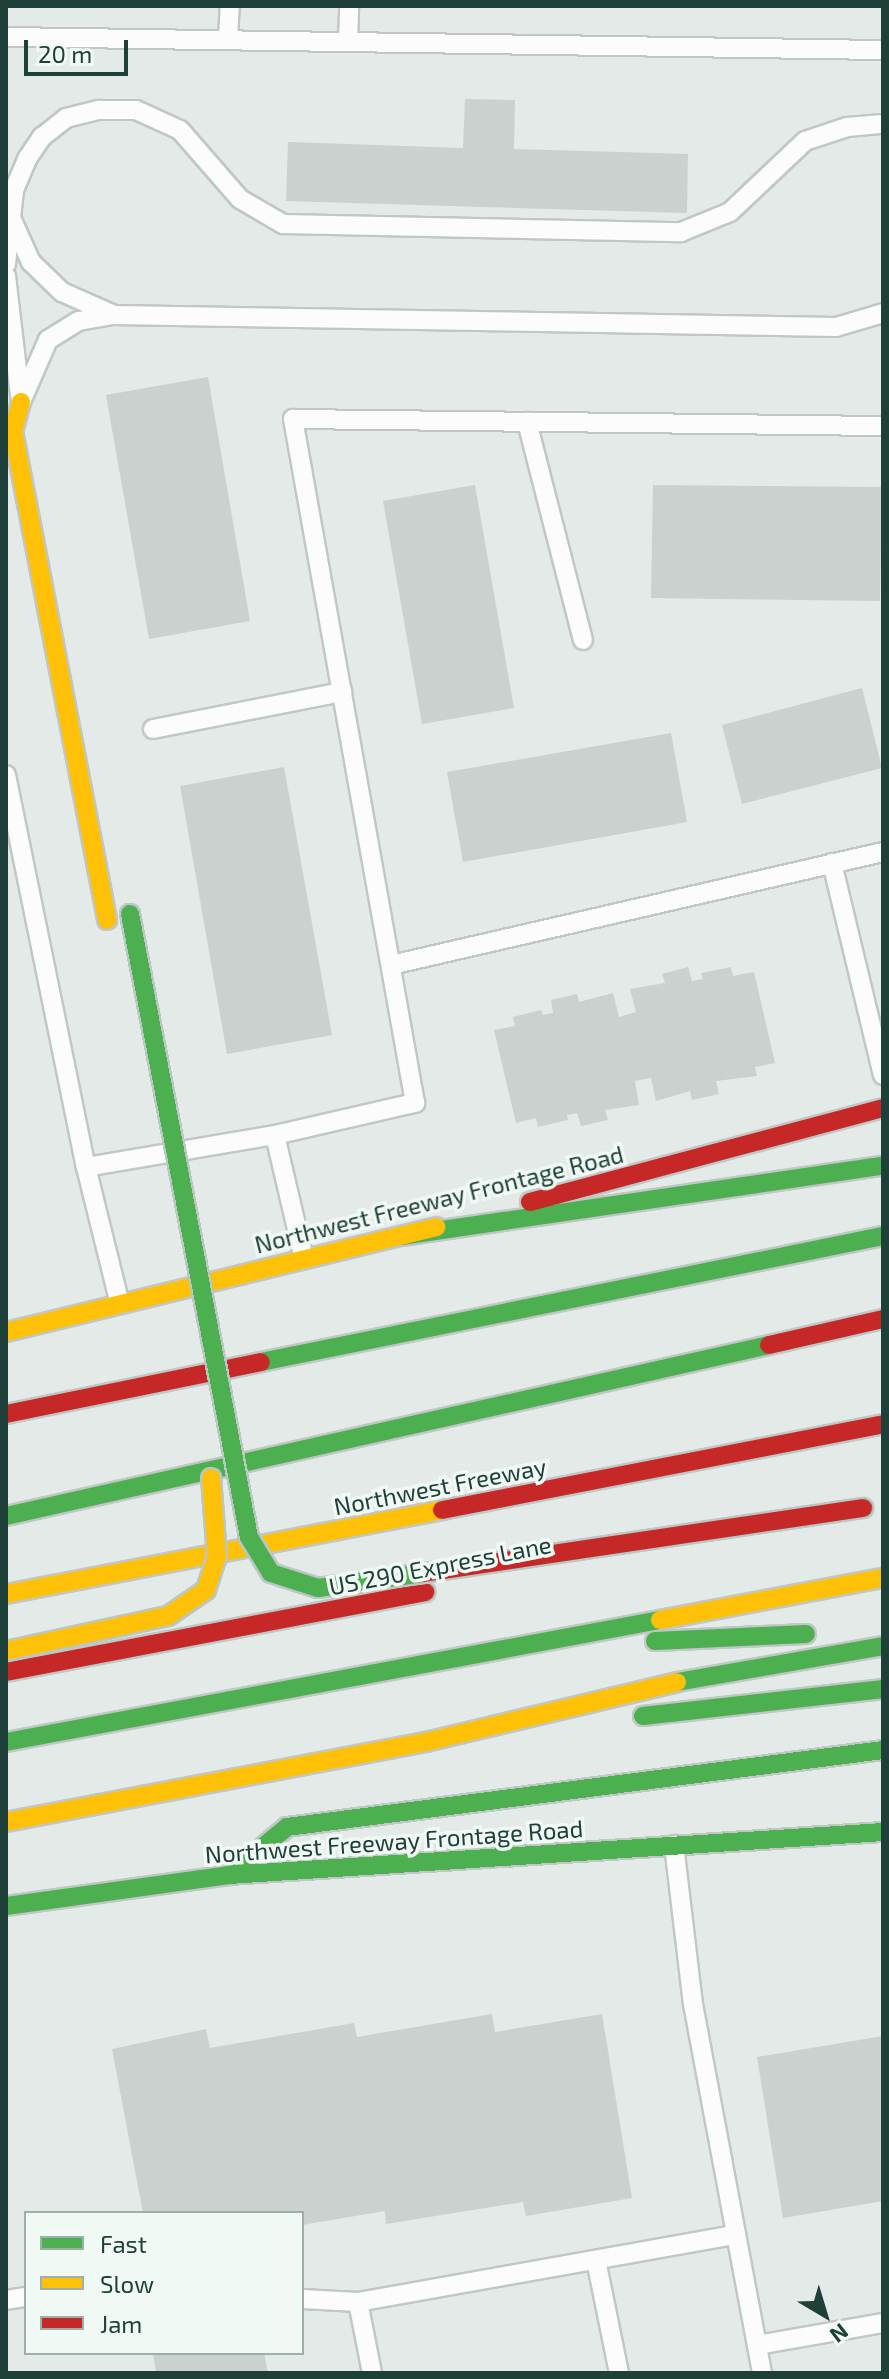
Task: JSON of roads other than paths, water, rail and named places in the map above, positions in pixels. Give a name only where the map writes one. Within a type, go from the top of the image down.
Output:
[{"type":"main road","points":[[21,402],[36,427]]},
{"type":"main road","points":[[21,402],[13,431],[108,927]]},
{"type":"main road","points":[[129,907],[240,1503],[249,1537],[271,1573],[318,1588],[863,1508]]},
{"type":"main road","name":"Northwest Freeway Frontage Road","points":[[6,1332],[401,1236],[883,1108]]},
{"type":"main road","points":[[147,1136],[156,1183]]},
{"type":"main road","points":[[401,1236],[883,1166]]},
{"type":"main road","points":[[6,1414],[883,1236]]},
{"type":"main road","points":[[173,1276],[179,1306]]},
{"type":"main road","points":[[6,1516],[883,1319]]},
{"type":"main road","points":[[187,1353],[196,1399]]},
{"type":"main road","name":"Northwest Freeway","points":[[6,1594],[883,1424]]},
{"type":"main road","points":[[6,1651],[168,1616],[206,1590],[217,1557],[216,1508],[205,1446]]},
{"type":"main road","name":"US 290 Express Lane","points":[[6,1672],[883,1504]]},
{"type":"main road","points":[[6,1742],[516,1644],[883,1578]]},
{"type":"main road","points":[[848,1631],[883,1629]]},
{"type":"main road","points":[[516,1644],[819,1633]]},
{"type":"main road","points":[[14,1820],[426,1742],[652,1686],[883,1646]]},
{"type":"main road","points":[[630,1718],[883,1689]]},
{"type":"main road","points":[[426,1742],[599,1721]]},
{"type":"main road","points":[[229,1875],[287,1827],[883,1750]]},
{"type":"main road","name":"Northwest Freeway Frontage Road","points":[[6,1906],[229,1875],[883,1832]]},
{"type":"lane","points":[[228,39],[230,6]]},
{"type":"lane","points":[[348,41],[349,6]]},
{"type":"lane","points":[[6,37],[883,50]]},
{"type":"lane","points":[[6,264],[14,190],[42,137],[66,118],[99,110],[136,110],[180,130],[240,199],[283,224],[665,232],[681,232],[730,212],[805,141],[847,127],[883,124]]},
{"type":"lane","points":[[12,219],[31,262],[62,292],[114,315]]},
{"type":"lane","points":[[6,276],[21,402]]},
{"type":"lane","points":[[21,402],[48,340],[79,321],[114,315],[836,327],[883,313]]},
{"type":"lane","points":[[6,384],[21,402]]},
{"type":"lane","points":[[86,1167],[275,1135],[415,1103],[293,419],[883,426]]},
{"type":"lane","points":[[527,422],[583,640]]},
{"type":"lane","points":[[153,729],[342,692]]},
{"type":"lane","points":[[6,775],[86,1167],[120,1304]]},
{"type":"lane","points":[[391,965],[883,852]]},
{"type":"lane","points":[[832,863],[883,1075]]},
{"type":"lane","points":[[275,1135],[304,1259]]},
{"type":"lane","points":[[674,1845],[693,2004],[762,2373]]},
{"type":"lane","points":[[304,2299],[358,2302],[736,2235]]},
{"type":"lane","points":[[596,2260],[619,2373]]},
{"type":"lane","points":[[358,2302],[372,2373]]},
{"type":"lane","points":[[757,2345],[883,2323]]}]
